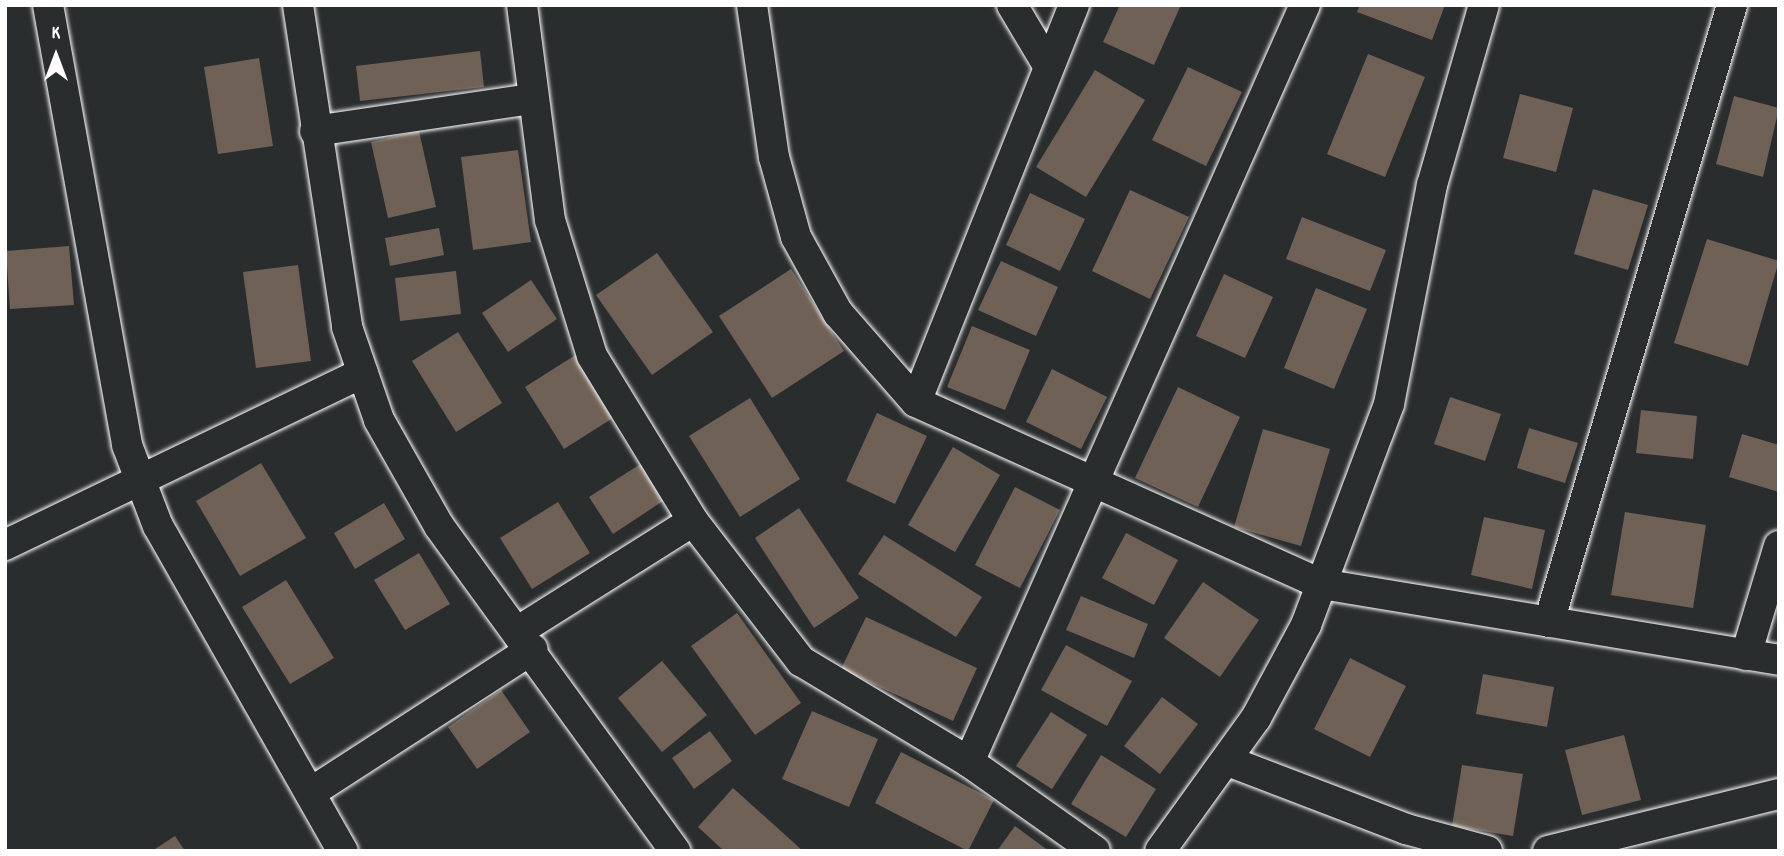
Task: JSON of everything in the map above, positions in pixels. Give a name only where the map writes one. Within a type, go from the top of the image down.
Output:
[{"type":"street","points":[[48,5],[102,327],[141,480],[158,526],[343,851]]},
{"type":"street","points":[[298,5],[315,131],[347,327],[379,419],[439,526],[526,640],[675,851]]},
{"type":"street","points":[[522,5],[531,99],[550,220],[592,356],[693,521],[801,661],[969,762],[1095,851]]},
{"type":"street","points":[[752,5],[779,185],[796,237],[838,313],[916,402],[1321,584],[1779,660]]},
{"type":"street","points":[[1012,5],[1049,66]]},
{"type":"street","points":[[916,402],[1074,5]]},
{"type":"street","points":[[969,762],[1089,480],[1305,5]]},
{"type":"street","points":[[1160,851],[1228,761],[1306,625],[1389,404],[1432,185],[1484,5]]},
{"type":"street","points":[[1549,622],[1732,5]]},
{"type":"street","points":[[315,131],[531,99]]},
{"type":"street","points":[[5,545],[363,373]]},
{"type":"street","points":[[310,793],[693,521]]},
{"type":"street","points":[[1746,655],[1779,546]]},
{"type":"street","points":[[1228,761],[1406,829],[1487,851]]},
{"type":"street","points":[[1548,851],[1779,794]]},
{"type":"building","points":[[1120,5],[1181,5],[1154,65],[1103,42]]},
{"type":"building","points":[[1360,5],[1445,5],[1432,40],[1357,12]]},
{"type":"building","points":[[480,51],[484,87],[360,101],[356,66]]},
{"type":"building","points":[[1368,54],[1425,77],[1385,177],[1327,154]]},
{"type":"building","points":[[259,58],[273,146],[218,154],[204,67]]},
{"type":"building","points":[[1188,67],[1242,92],[1206,166],[1152,140]]},
{"type":"building","points":[[1095,70],[1145,100],[1086,197],[1036,167]]},
{"type":"building","points":[[1520,94],[1573,108],[1556,172],[1503,158]]},
{"type":"building","points":[[1734,96],[1779,108],[1763,177],[1716,164]]},
{"type":"building","points":[[419,131],[436,207],[388,218],[371,142]]},
{"type":"building","points":[[518,150],[531,242],[473,250],[461,157]]},
{"type":"building","points":[[1593,189],[1648,205],[1628,270],[1574,254]]},
{"type":"building","points":[[1130,190],[1189,217],[1150,299],[1092,271]]},
{"type":"building","points":[[1030,193],[1085,219],[1060,271],[1006,245]]},
{"type":"building","points":[[1302,217],[1386,250],[1370,291],[1286,259]]},
{"type":"building","points":[[439,228],[444,255],[390,266],[385,238]]},
{"type":"building","points":[[1707,239],[1779,261],[1748,366],[1674,343]]},
{"type":"building","points":[[69,246],[74,305],[10,309],[6,251]]},
{"type":"building","points":[[657,253],[713,332],[652,375],[596,295]]},
{"type":"building","points":[[1001,261],[1058,287],[1036,336],[978,310]]},
{"type":"building","points":[[298,265],[311,361],[256,368],[243,272]]},
{"type":"building","points":[[791,269],[844,351],[772,398],[719,316]]},
{"type":"building","points":[[456,271],[461,314],[400,321],[395,278]]},
{"type":"building","points":[[1224,274],[1273,297],[1245,358],[1196,336]]},
{"type":"building","points":[[531,280],[557,319],[508,352],[482,313]]},
{"type":"building","points":[[1316,288],[1367,309],[1334,389],[1284,368]]},
{"type":"building","points":[[972,326],[1030,350],[1005,410],[947,387]]},
{"type":"building","points":[[458,332],[502,403],[456,432],[412,361]]},
{"type":"building","points":[[577,354],[616,416],[564,449],[525,387]]},
{"type":"building","points":[[1052,369],[1107,397],[1081,449],[1026,422]]},
{"type":"building","points":[[1178,387],[1240,417],[1198,507],[1135,478]]},
{"type":"building","points":[[1450,397],[1501,414],[1485,461],[1434,444]]},
{"type":"building","points":[[750,398],[800,479],[740,517],[689,436]]},
{"type":"building","points":[[1641,410],[1697,416],[1693,459],[1636,453]]},
{"type":"building","points":[[877,413],[927,436],[895,504],[846,481]]},
{"type":"building","points":[[1529,428],[1578,443],[1565,483],[1517,468]]},
{"type":"building","points":[[1263,429],[1330,449],[1301,546],[1234,527]]},
{"type":"building","points":[[1742,434],[1779,445],[1779,492],[1729,477]]},
{"type":"building","points":[[953,447],[1000,475],[955,552],[908,525]]},
{"type":"building","points":[[261,463],[306,538],[240,576],[196,501]]},
{"type":"building","points":[[642,463],[666,499],[613,534],[589,497]]},
{"type":"building","points":[[1015,487],[1060,510],[1020,588],[975,565]]},
{"type":"building","points":[[558,502],[590,553],[532,589],[500,538]]},
{"type":"building","points":[[384,503],[405,539],[355,569],[334,533]]},
{"type":"building","points":[[799,508],[859,598],[814,628],[755,538]]},
{"type":"building","points":[[1625,512],[1706,525],[1693,608],[1611,595]]},
{"type":"building","points":[[1484,517],[1545,530],[1532,589],[1471,575]]},
{"type":"building","points":[[1126,533],[1178,560],[1154,605],[1102,578]]},
{"type":"building","points":[[884,535],[982,597],[956,637],[858,574]]},
{"type":"building","points":[[419,553],[450,604],[405,630],[374,580]]},
{"type":"building","points":[[286,580],[334,658],[290,684],[242,607]]},
{"type":"building","points":[[1203,582],[1259,620],[1220,677],[1164,638]]},
{"type":"building","points":[[1081,596],[1148,624],[1134,658],[1066,630]]},
{"type":"building","points":[[737,613],[801,703],[755,735],[691,646]]},
{"type":"building","points":[[866,617],[977,668],[953,721],[841,669]]},
{"type":"building","points":[[1066,645],[1132,681],[1107,726],[1041,690]]},
{"type":"building","points":[[1350,658],[1406,686],[1370,757],[1314,729]]},
{"type":"building","points":[[662,661],[707,715],[662,752],[618,698]]},
{"type":"building","points":[[1483,674],[1554,687],[1547,727],[1476,714]]},
{"type":"building","points":[[501,690],[530,732],[477,769],[448,727]]},
{"type":"building","points":[[1162,697],[1198,724],[1160,774],[1124,746]]},
{"type":"building","points":[[812,711],[878,739],[849,807],[782,779]]},
{"type":"building","points":[[1051,712],[1087,735],[1052,789],[1016,766]]},
{"type":"building","points":[[710,731],[732,761],[694,789],[672,758]]},
{"type":"building","points":[[1624,735],[1641,800],[1582,815],[1565,750]]},
{"type":"building","points":[[901,752],[994,800],[968,851],[875,803]]},
{"type":"building","points":[[1101,755],[1156,789],[1126,837],[1071,804]]},
{"type":"building","points":[[1462,765],[1523,774],[1513,836],[1452,826]]},
{"type":"building","points":[[733,788],[803,851],[724,851],[698,827]]},
{"type":"building","points":[[1015,826],[1049,851],[997,851]]},
{"type":"building","points":[[175,836],[185,851],[152,851]]}]
